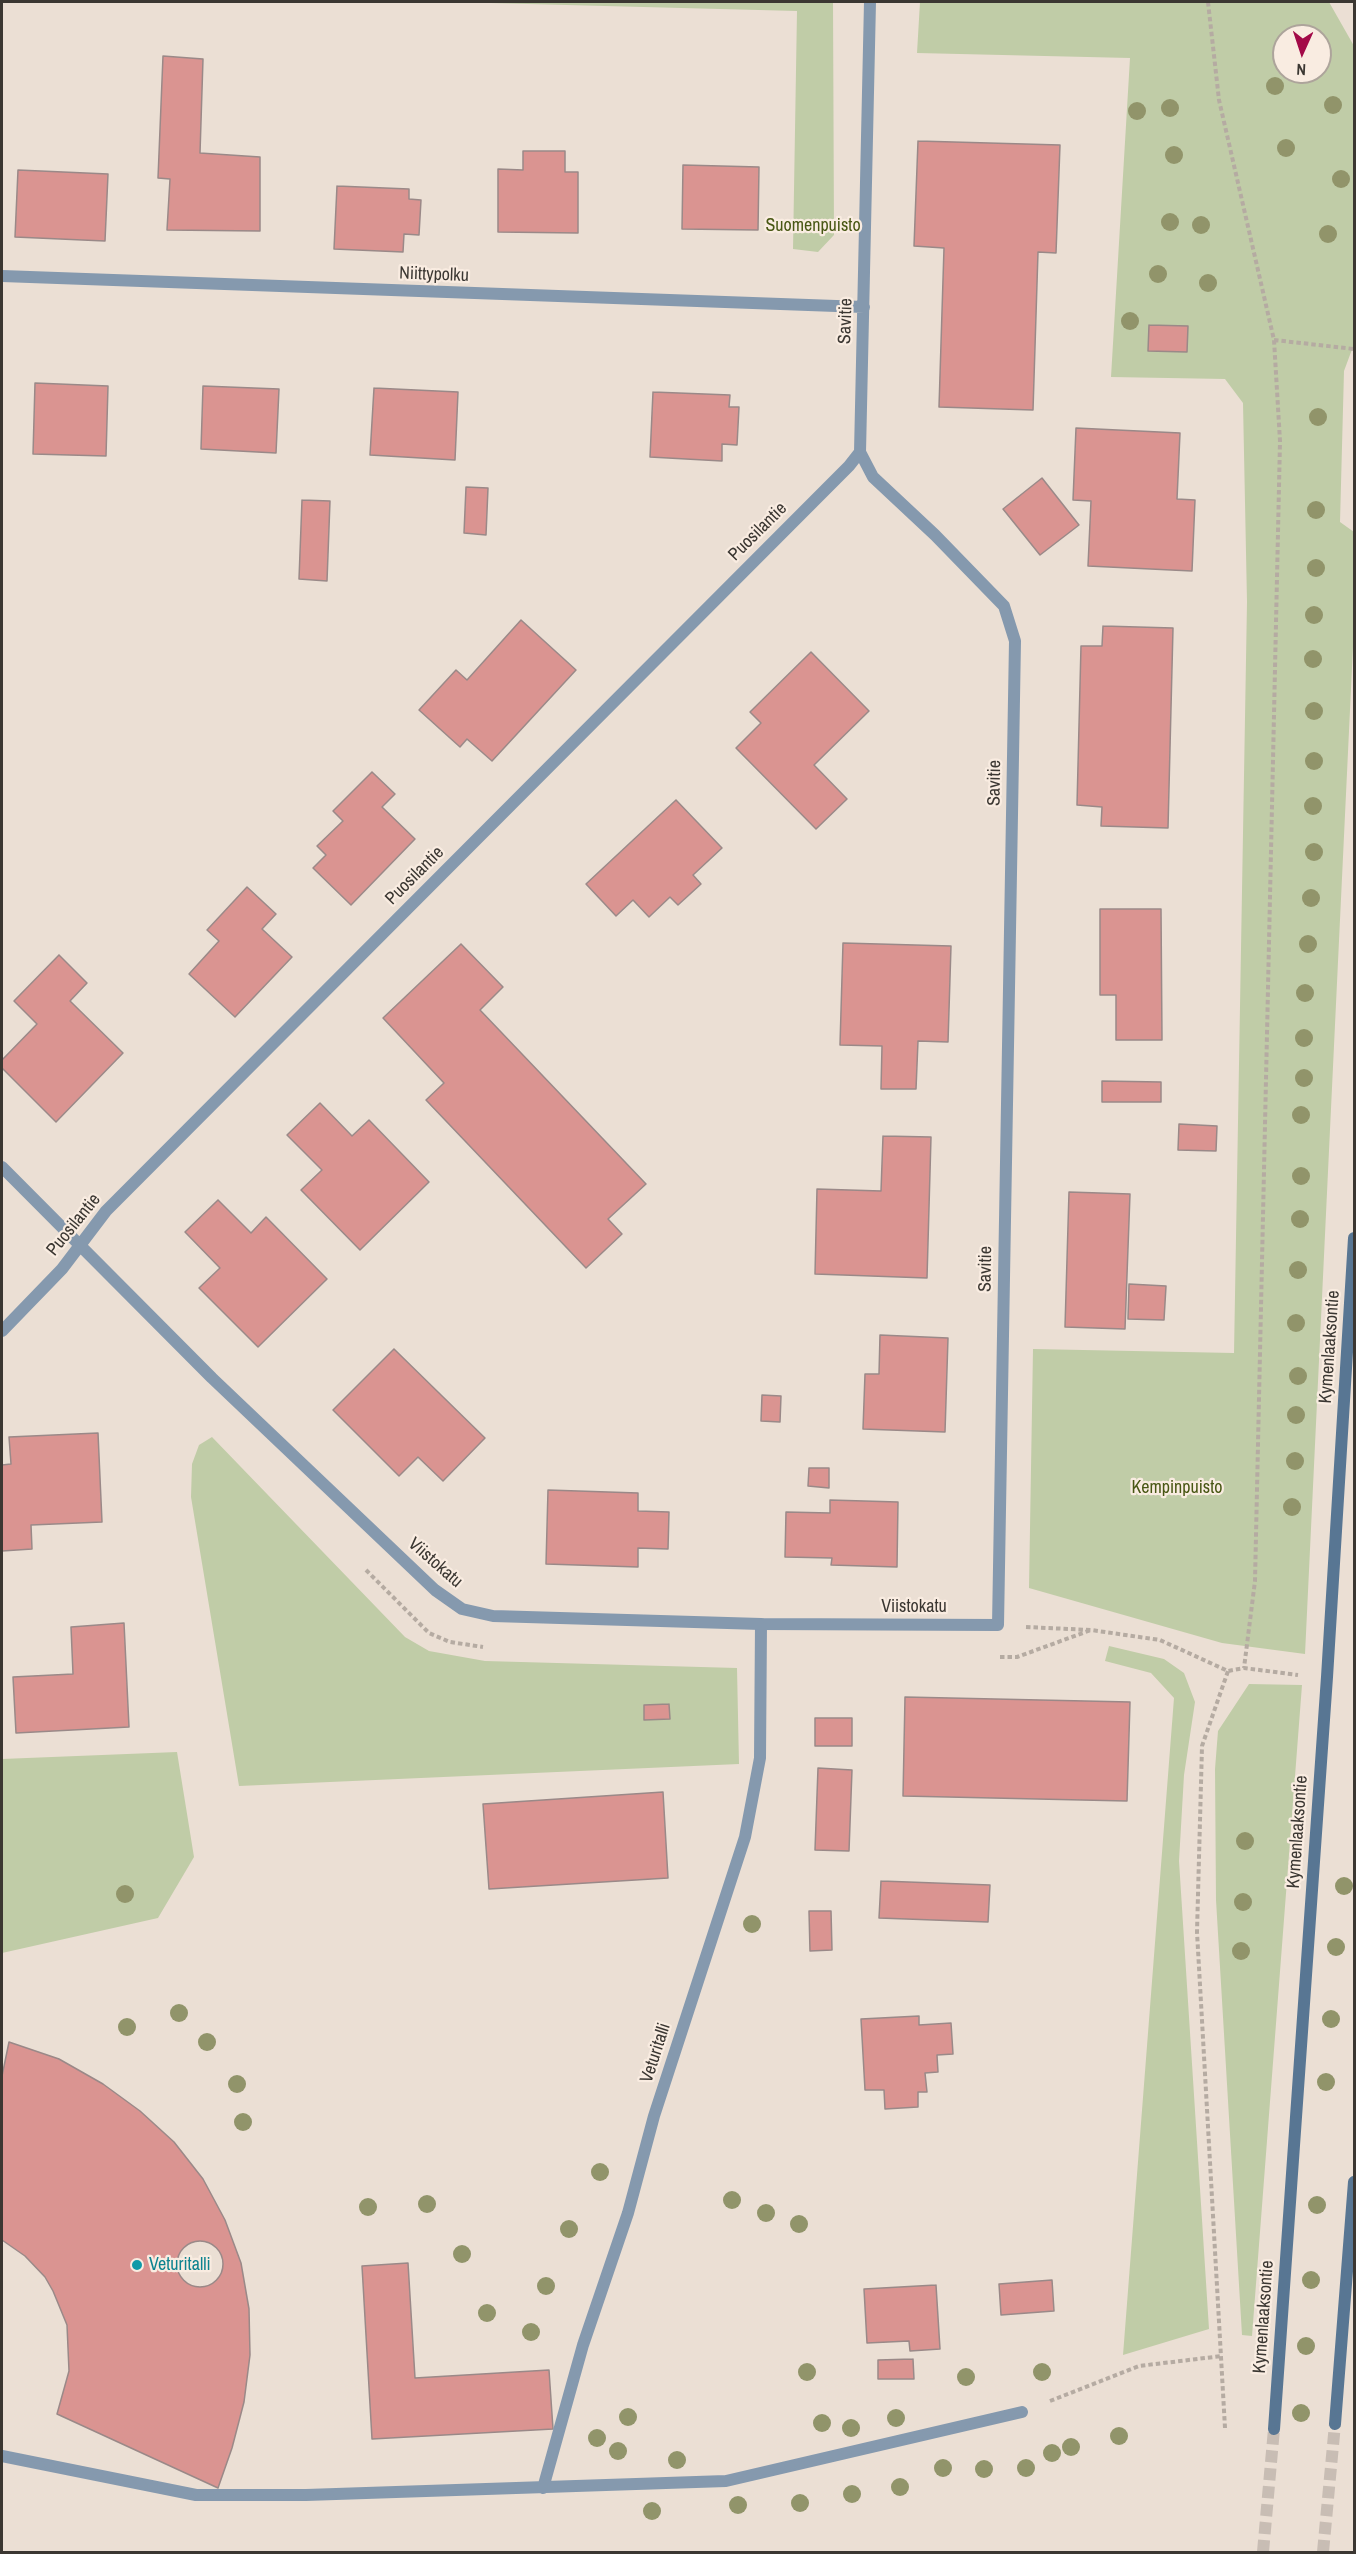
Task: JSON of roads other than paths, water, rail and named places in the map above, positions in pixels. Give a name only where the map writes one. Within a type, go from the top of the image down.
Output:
[{"type":"main road","name":"Kymenlaaksontie","points":[[1274,2429],[1327,1689],[1354,1238]]},
{"type":"main road","points":[[1335,2424],[1354,2182]]},
{"type":"street","name":"Savitie","points":[[870,2],[860,452],[873,477],[942,542],[1004,606],[1015,641],[998,1625]]},
{"type":"street","name":"Niittypolku","points":[[2,276],[864,307]]},
{"type":"street","name":"Puosilantie","points":[[2,1331],[62,1269],[78,1245],[115,1203],[860,452]]},
{"type":"street","name":"Viistokatu","points":[[2,1167],[78,1245],[426,1582],[462,1610],[493,1616],[761,1624],[998,1625]]},
{"type":"street","name":"Veturitalli","points":[[543,2488],[583,2345],[628,2213],[654,2116],[745,1837],[760,1758],[761,1624]]},
{"type":"street","points":[[2,2456],[196,2495],[543,2488],[726,2481],[1022,2412]]},
{"type":"tunnel","points":[[1323,2552],[1335,2424]]},
{"type":"tunnel","points":[[1263,2552],[1274,2429]]},
{"type":"place","name":"Veturitalli","points":[[137,2265]]},
{"type":"park label","name":"Suomenpuisto","points":[[813,226]]},
{"type":"park label","name":"Kempinpuisto","points":[[1177,1488]]}]
